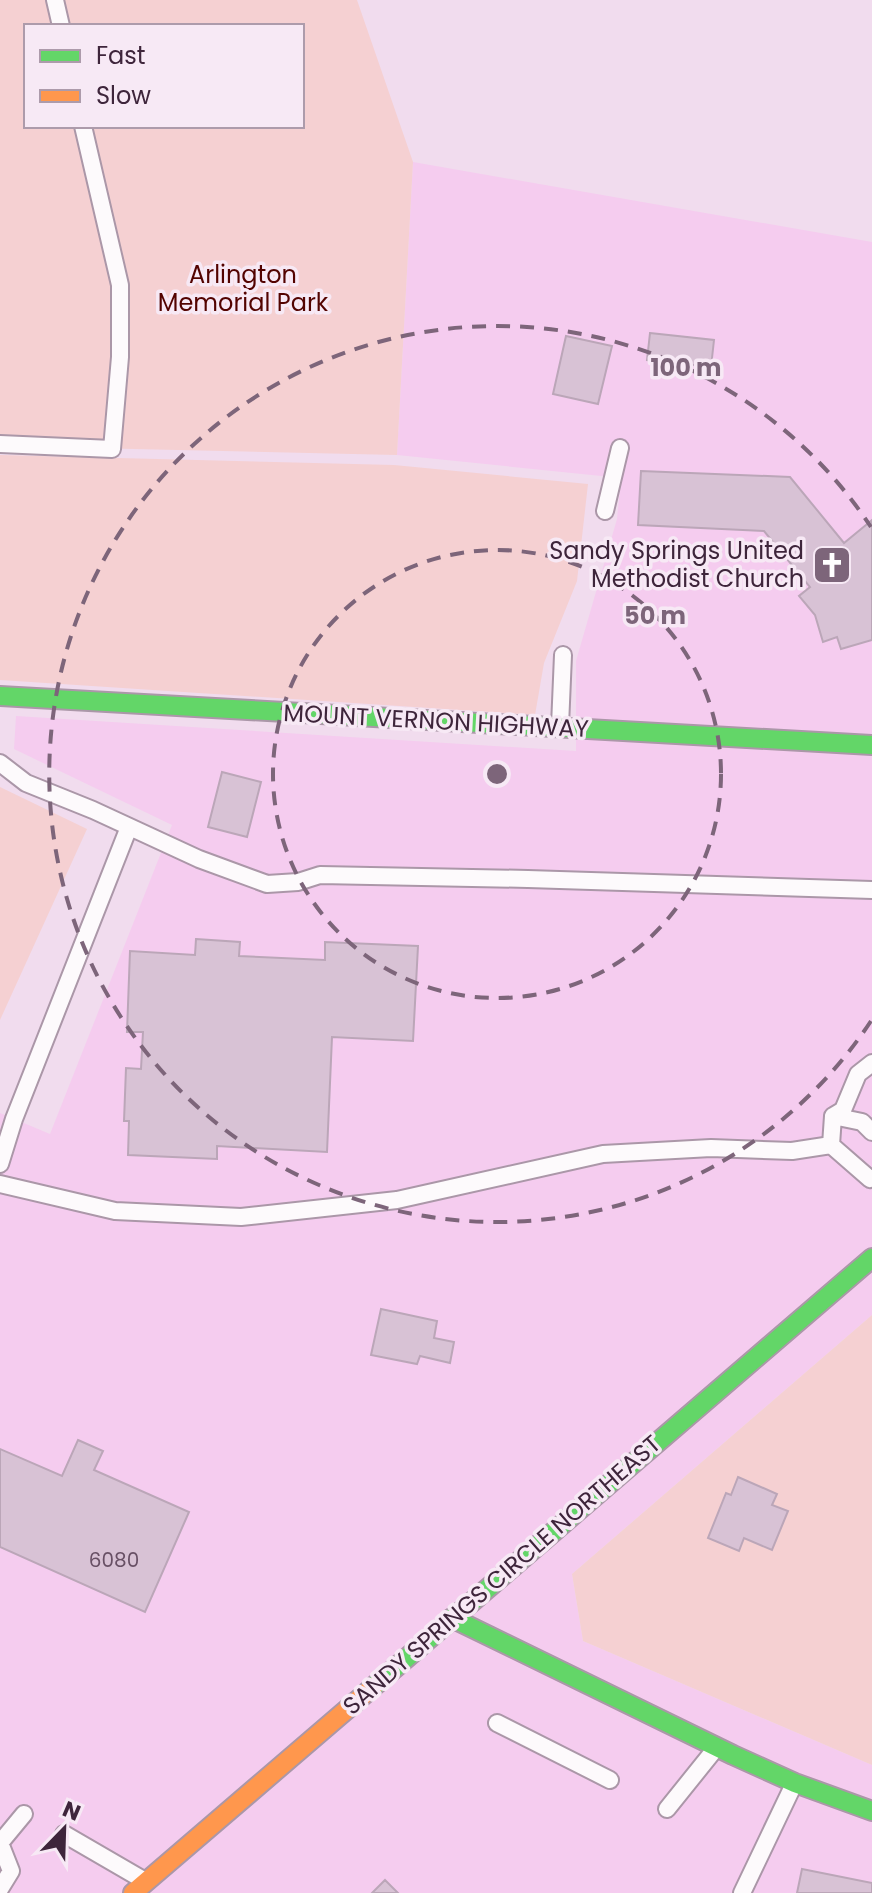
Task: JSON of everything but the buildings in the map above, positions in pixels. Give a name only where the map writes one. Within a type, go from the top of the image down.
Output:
[{"type":"street","name":"MOUNT VERNON HIGHWAY","points":[[0,696],[872,745]]},
{"type":"street","name":"SANDY SPRINGS CIRCLE NORTHEAST","points":[[145,1889],[452,1618],[872,1258]]},
{"type":"street","points":[[452,1618],[716,1747],[795,1783],[872,1811]]},
{"type":"lane","points":[[55,0],[61,24]]},
{"type":"lane","points":[[0,444],[112,449],[120,357],[120,285],[83,128]]},
{"type":"lane","points":[[605,511],[620,448]]},
{"type":"lane","points":[[560,728],[563,655]]},
{"type":"lane","points":[[0,763],[26,783],[199,859],[267,884],[298,882],[320,875],[872,890]]},
{"type":"lane","points":[[0,1164],[14,1119],[129,827]]},
{"type":"lane","points":[[833,1116],[843,1110],[858,1074],[872,1063]]},
{"type":"lane","points":[[833,1116],[862,1122],[872,1132]]},
{"type":"lane","points":[[831,1145],[833,1116]]},
{"type":"lane","points":[[0,1184],[115,1211],[241,1217],[397,1200],[603,1154],[711,1148],[792,1151],[831,1145],[872,1178]]},
{"type":"lane","points":[[497,1723],[610,1780]]},
{"type":"lane","points":[[667,1809],[716,1747]]},
{"type":"lane","points":[[742,1893],[795,1783]]},
{"type":"lane","points":[[0,1889],[11,1871],[0,1843],[24,1814]]},
{"type":"lane","points":[[64,1834],[145,1889]]},
{"type":"shaded area","points":[[413,162],[872,242],[872,1315],[572,1574],[583,1641],[872,1765],[872,1893],[0,1893],[0,1113],[50,1134],[172,825],[14,749],[16,716],[576,751],[576,661],[617,519],[621,478],[397,455]]},
{"type":"green space","name":"Arlington Memorial Park","points":[[0,0],[357,0],[413,162],[397,455],[0,446]]},
{"type":"green space","points":[[0,455],[394,465],[588,484],[577,581],[544,663],[535,715],[0,680]]},
{"type":"green space","points":[[0,787],[87,829],[0,1020]]},
{"type":"green space","points":[[872,1315],[872,1765],[583,1641],[572,1574]]},
{"type":"traffic: fast","points":[[0,696],[872,745]]},
{"type":"traffic: fast","points":[[373,1687],[872,1258]]},
{"type":"traffic: fast","points":[[452,1618],[733,1755],[795,1783],[872,1811]]},
{"type":"traffic: slow","points":[[133,1893],[373,1687]]},
{"type":"place","name":"Sandy Springs United Methodist Church","points":[[832,565]]}]
